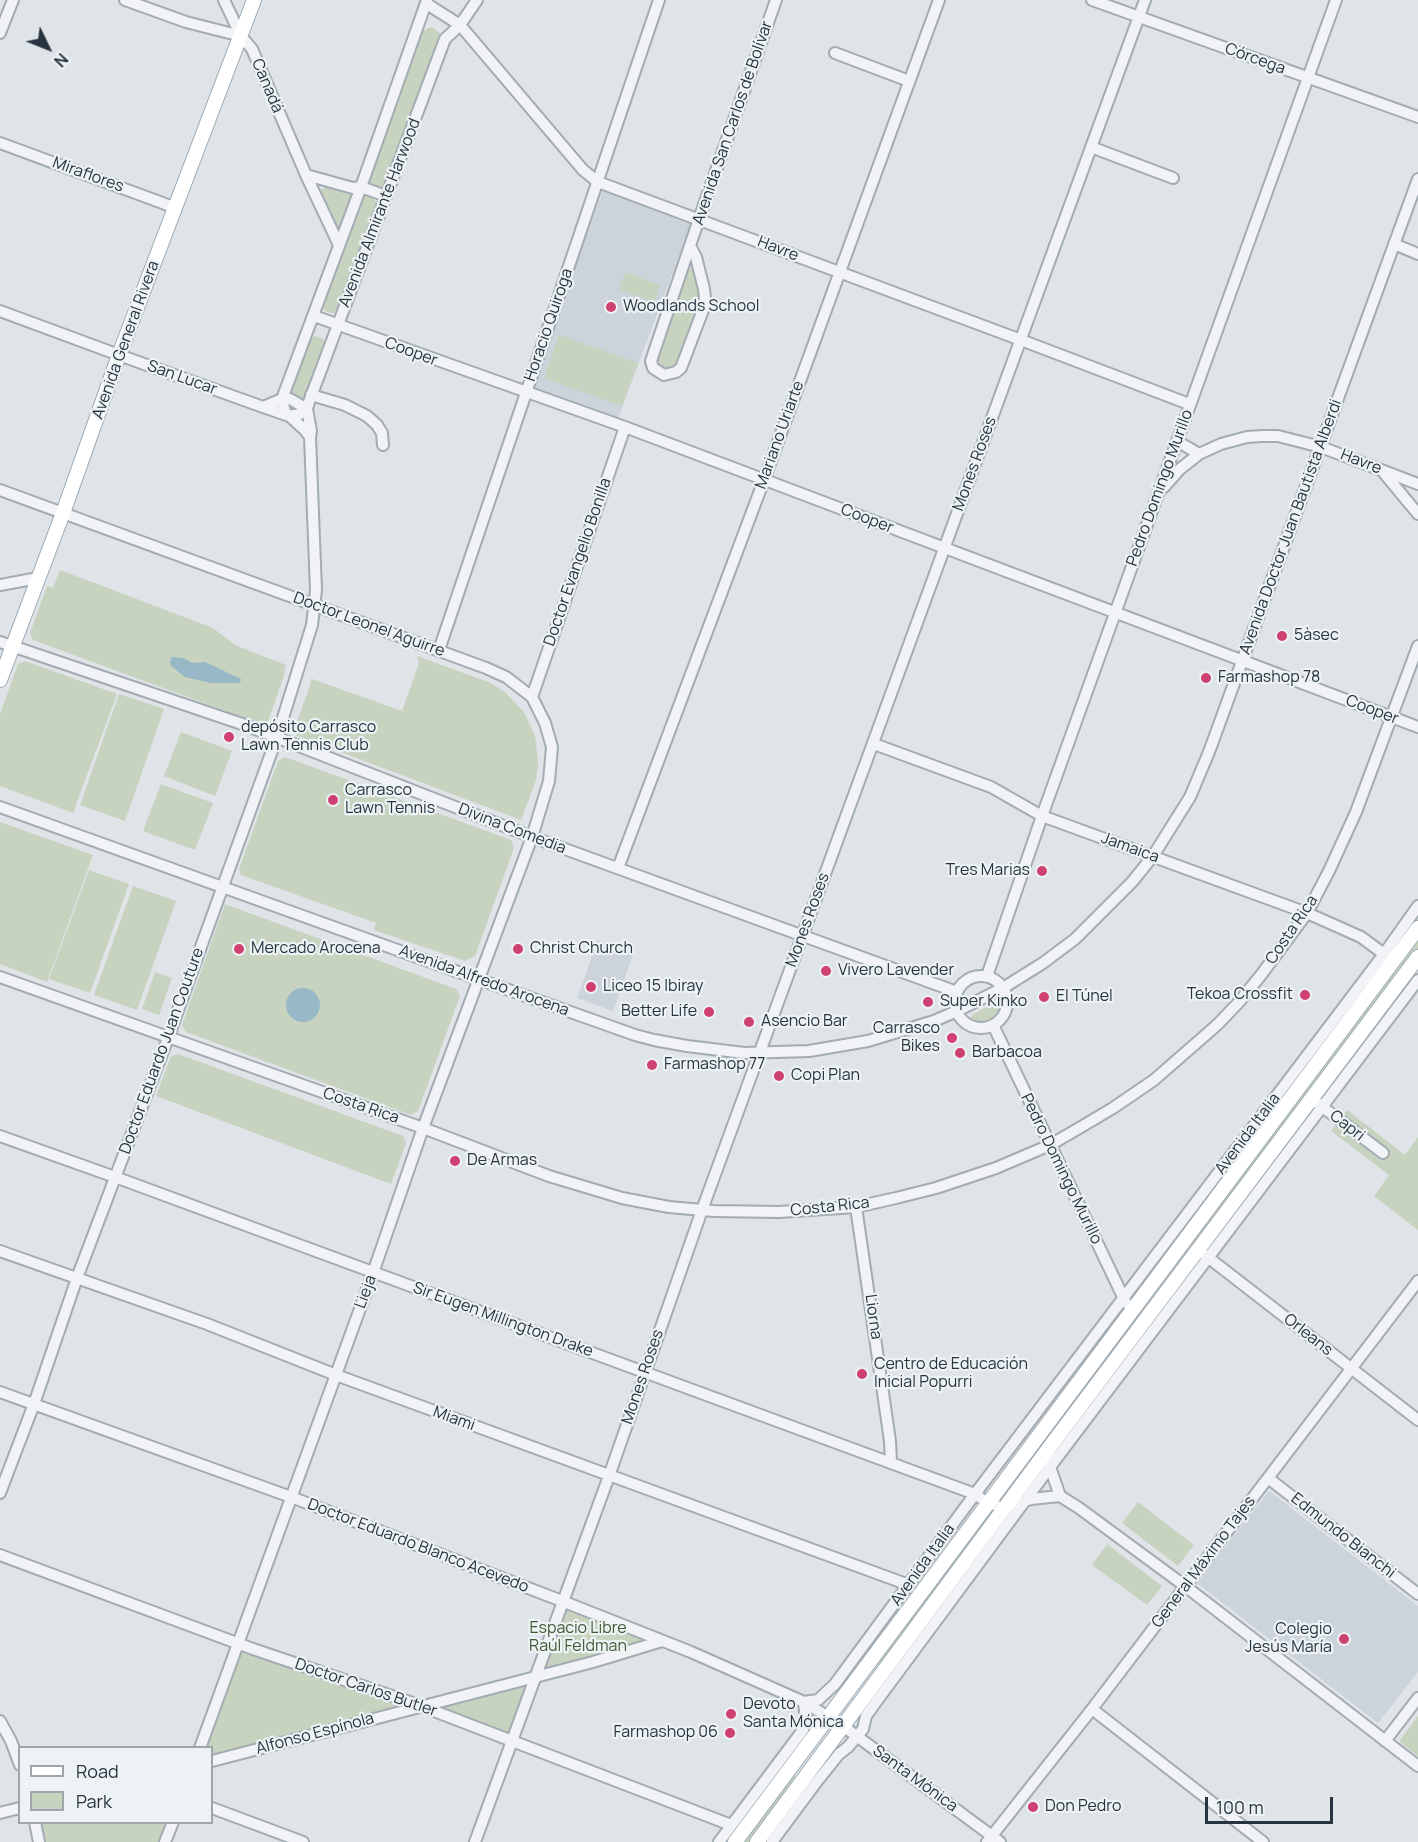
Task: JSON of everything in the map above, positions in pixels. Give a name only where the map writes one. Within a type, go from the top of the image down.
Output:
[{"type":"main road","name":"Avenida General Rivera","points":[[0,680],[6,644],[38,578],[119,355],[254,0]]},
{"type":"main road","name":"Avenida Italia","points":[[735,1842],[770,1784],[785,1764],[819,1729],[868,1665],[988,1503],[1081,1366],[1131,1312],[1418,928]]},
{"type":"main road","name":"Avenida Italia","points":[[757,1842],[782,1819],[810,1780],[843,1726],[1048,1448],[1099,1391],[1415,976],[1418,957]]},
{"type":"main road","points":[[843,1726],[843,1713],[868,1665]]},
{"type":"main road","points":[[810,1780],[806,1768],[827,1732],[829,1716]]},
{"type":"street","points":[[0,33],[13,0]]},
{"type":"street","points":[[125,0],[186,22],[241,36]]},
{"type":"street","name":"Canadá","points":[[224,0],[241,36],[252,50],[339,245]]},
{"type":"street","name":"Avenida Almirante Harwood","points":[[315,606],[311,431],[307,409],[445,39],[460,25],[477,0]]},
{"type":"street","name":"Horacio Quiroga","points":[[439,650],[659,0]]},
{"type":"street","name":"Avenida San Carlos de Bolívar","points":[[690,246],[696,257],[704,289],[703,310],[681,368],[664,375],[653,368],[651,361],[699,219],[776,0]]},
{"type":"street","name":"Mariano Uriarte","points":[[618,868],[764,480],[939,0]]},
{"type":"street","name":"Córcega","points":[[1092,0],[1418,117]]},
{"type":"street","name":"Mones Roses","points":[[475,1842],[609,1476],[759,1053],[1145,0]]},
{"type":"street","name":"Pedro Domingo Murillo","points":[[987,976],[1189,404],[1336,0]]},
{"type":"street","name":"Avenida Almirante Harwood","points":[[282,399],[362,187],[427,2]]},
{"type":"street","name":"Havre","points":[[427,2],[460,25],[583,170],[598,182],[1189,404]]},
{"type":"street","points":[[835,53],[909,81]]},
{"type":"street","name":"Miraflores","points":[[0,143],[176,208]]},
{"type":"street","points":[[1091,147],[1173,178]]},
{"type":"street","points":[[306,175],[353,188],[362,187],[386,196]]},
{"type":"street","name":"Avenida Doctor Juan Bautista Alberdi","points":[[979,1001],[1043,963],[1075,939],[1132,882],[1153,856],[1193,789],[1209,752],[1418,179]]},
{"type":"street","points":[[1394,244],[1418,254]]},
{"type":"street","name":"San Lucar","points":[[0,311],[289,416]]},
{"type":"street","name":"Cooper","points":[[314,316],[625,427],[1418,727]]},
{"type":"street","points":[[311,395],[345,405],[367,416],[382,433],[383,446]]},
{"type":"street","points":[[282,399],[283,408],[310,437]]},
{"type":"street","points":[[263,407],[282,399],[295,400],[307,409],[300,414],[289,416]]},
{"type":"street","name":"Doctor Evangelio Bonilla","points":[[532,697],[625,427]]},
{"type":"street","name":"Havre","points":[[1158,496],[1169,480],[1199,454],[1221,444],[1262,436],[1278,436],[1321,447],[1418,484]]},
{"type":"street","points":[[1177,441],[1199,454]]},
{"type":"street","points":[[1382,470],[1418,514]]},
{"type":"street","name":"Doctor Leonel Aguirre","points":[[0,490],[439,650],[496,672],[519,686],[532,697],[545,723],[552,747],[549,781],[532,837]]},
{"type":"street","points":[[0,585],[38,578]]},
{"type":"street","name":"Doctor Eduardo Juan Couture","points":[[0,1493],[277,737],[312,625],[315,606]]},
{"type":"street","name":"Divina Comedia","points":[[6,644],[277,737],[532,837],[957,992]]},
{"type":"street","name":"Costa Rica","points":[[0,977],[423,1128],[549,1176],[622,1198],[669,1207],[702,1210],[779,1212],[856,1207],[967,1179],[1050,1145],[1154,1080],[1239,1002],[1262,975],[1306,913],[1329,871],[1356,812],[1418,646]]},
{"type":"street","name":"Jamaica","points":[[874,744],[991,787],[1042,816],[1306,913],[1361,938],[1384,954]]},
{"type":"street","name":"Avenida Alfredo Arocena","points":[[0,807],[635,1035],[687,1046],[759,1053],[809,1051],[868,1041],[922,1024],[979,1001]]},
{"type":"street","name":"Lieja","points":[[201,1746],[423,1128],[532,837]]},
{"type":"street","name":"Avenida Italia","points":[[785,1764],[806,1725],[804,1702],[818,1700],[835,1684],[975,1494],[1081,1366],[1124,1298],[1418,906]]},
{"type":"street","points":[[987,976],[1004,988],[1006,1009],[999,1021],[981,1028],[964,1022],[957,1011],[955,1002],[957,992],[963,983],[968,979],[987,976]]},
{"type":"street","name":"Pedro Domingo Murillo","points":[[993,1025],[1131,1312]]},
{"type":"street","name":"Capri","points":[[1317,1103],[1383,1154]]},
{"type":"street","name":"Sir Eugen Millington Drake","points":[[0,1136],[975,1494],[988,1503],[1004,1508]]},
{"type":"street","name":"Liorna","points":[[856,1207],[890,1441],[891,1463]]},
{"type":"street","name":"Miami","points":[[0,1251],[207,1324],[336,1375],[909,1585]]},
{"type":"street","name":"Orleans","points":[[1203,1253],[1418,1420]]},
{"type":"street","name":"General Máximo Tajes","points":[[993,1840],[1418,1281]]},
{"type":"street","name":"Avenida Italia","points":[[810,1780],[848,1747],[863,1729],[866,1716],[1026,1501],[1099,1391]]},
{"type":"street","name":"Doctor Eduardo Blanco Acevedo","points":[[0,1392],[291,1497],[562,1601],[804,1702],[829,1716]]},
{"type":"street","points":[[1048,1448],[1050,1467],[1060,1496]]},
{"type":"street","name":"Edmundo Bianchi","points":[[1268,1478],[1418,1594]]},
{"type":"street","points":[[1004,1508],[1045,1496],[1060,1496],[1080,1508],[1418,1766]]},
{"type":"street","name":"Doctor Carlos Butler","points":[[0,1555],[237,1642],[421,1706],[731,1825]]},
{"type":"street","name":"Alfonso Espínola","points":[[213,1761],[593,1662],[662,1641]]},
{"type":"street","points":[[868,1665],[882,1675]]},
{"type":"street","points":[[1385,1741],[1418,1698]]},
{"type":"street","points":[[1092,1708],[1263,1842]]},
{"type":"street","name":"Santa Mónica","points":[[829,1716],[993,1840]]},
{"type":"street","points":[[0,1721],[18,1760]]},
{"type":"street","points":[[785,1764],[810,1780]]},
{"type":"street","name":"Avenida Italia","points":[[718,1842],[770,1784]]},
{"type":"street","points":[[213,1808],[303,1842]]},
{"type":"street","points":[[0,1814],[18,1810]]},
{"type":"street","name":"Avenida Italia","points":[[772,1842],[782,1819]]},
{"type":"street","points":[[34,1824],[39,1842]]},
{"type":"street","points":[[165,1842],[171,1824]]},
{"type":"shaded area","name":"Woodlands School","points":[[603,190],[691,224],[617,421],[531,390]]},
{"type":"shaded area","points":[[598,940],[634,952],[613,1011],[577,998]]},
{"type":"shaded area","name":"Colegio Jesús María","points":[[1269,1491],[1418,1606],[1418,1672],[1378,1723],[1197,1583]]},
{"type":"green space","points":[[430,27],[440,33],[439,41],[385,183],[376,189],[369,183],[369,177],[423,31]]},
{"type":"green space","points":[[330,186],[349,190],[354,194],[341,228],[336,227],[320,194],[322,189]]},
{"type":"green space","points":[[367,196],[373,198],[376,207],[338,310],[334,313],[326,312],[322,305],[360,200]]},
{"type":"green space","points":[[689,268],[695,269],[702,303],[679,367],[672,373],[655,364],[656,356]]},
{"type":"green space","points":[[625,272],[660,285],[654,302],[619,289]]},
{"type":"green space","points":[[559,335],[638,363],[622,406],[544,378]]},
{"type":"green space","points":[[315,336],[322,338],[326,343],[302,401],[296,396],[289,395],[309,341]]},
{"type":"green space","points":[[60,570],[213,628],[235,645],[286,665],[268,721],[261,724],[33,640],[30,633],[47,586],[53,588]]},
{"type":"green space","points":[[417,656],[491,683],[506,693],[524,712],[535,736],[538,762],[536,780],[521,820],[293,734],[312,679],[402,711],[419,663]]},
{"type":"green space","points":[[25,661],[117,694],[73,813],[0,786],[0,714],[18,664]]},
{"type":"green space","points":[[119,694],[164,709],[125,821],[80,805]]},
{"type":"green space","points":[[181,732],[232,751],[215,796],[164,776]]},
{"type":"green space","name":"Carrasco Lawn Tennis","points":[[285,757],[511,840],[514,848],[475,956],[465,961],[374,930],[376,923],[241,875],[239,869],[278,761]]},
{"type":"green space","points":[[161,784],[213,803],[195,850],[143,831]]},
{"type":"green space","points":[[0,822],[93,855],[47,982],[0,964]]},
{"type":"green space","points":[[89,870],[129,884],[90,993],[49,979]]},
{"type":"green space","points":[[133,886],[176,901],[137,1010],[94,995]]},
{"type":"green space","points":[[225,904],[456,989],[460,996],[418,1111],[411,1115],[186,1032],[182,1025]]},
{"type":"green space","points":[[1418,935],[1418,949],[1010,1491],[1008,1490],[1007,1488]]},
{"type":"green space","points":[[155,972],[172,978],[159,1015],[142,1009]]},
{"type":"green space","points":[[997,1001],[1002,1004],[1001,1008],[990,1020],[980,1022],[971,1019],[972,1015]]},
{"type":"green space","points":[[178,1054],[403,1136],[406,1143],[391,1184],[156,1096],[171,1056]]},
{"type":"green space","points":[[1347,1110],[1405,1155],[1418,1137],[1418,1230],[1374,1196],[1389,1175],[1331,1131]]},
{"type":"green space","points":[[1138,1502],[1194,1545],[1178,1566],[1122,1523]]},
{"type":"green space","points":[[987,1516],[989,1518],[881,1667],[878,1666],[877,1662]]},
{"type":"green space","points":[[1107,1544],[1162,1586],[1147,1605],[1092,1565]]},
{"type":"green space","name":"Espacio Libre Raúl Feldman","points":[[568,1610],[649,1640],[548,1670],[544,1666],[564,1612]]},
{"type":"green space","points":[[243,1649],[395,1703],[399,1706],[398,1709],[213,1759],[213,1746],[206,1746],[240,1651]]},
{"type":"green space","points":[[522,1686],[526,1689],[511,1731],[506,1733],[439,1708]]},
{"type":"green space","points":[[1418,1716],[1418,1756],[1400,1740]]},
{"type":"green space","points":[[793,1775],[798,1779],[752,1842],[742,1842]]},
{"type":"green space","points":[[41,1824],[170,1824],[163,1842],[46,1842]]},
{"type":"water","points":[[171,657],[183,658],[193,663],[205,662],[241,679],[240,683],[211,683],[185,677],[170,665]]},
{"type":"water","points":[[303,988],[315,993],[320,1005],[315,1017],[303,1022],[291,1017],[286,1005],[291,993]]},
{"type":"place","name":"Woodlands School","points":[[611,307]]},
{"type":"place","name":"5àsec","points":[[1282,636]]},
{"type":"place","name":"Farmashop 78","points":[[1206,678]]},
{"type":"place","name":"depósito Carrasco Lawn Tennis Club","points":[[229,737]]},
{"type":"place","name":"Carrasco Lawn Tennis","points":[[333,800]]},
{"type":"place","name":"Tres Marias","points":[[1042,871]]},
{"type":"place","name":"Mercado Arocena","points":[[239,949]]},
{"type":"place","name":"Christ Church","points":[[518,949]]},
{"type":"place","name":"Vivero Lavender","points":[[826,971]]},
{"type":"place","name":"Liceo 15 Ibiray","points":[[591,987]]},
{"type":"place","name":"Tekoa Crossfit","points":[[1305,995]]},
{"type":"place","name":"El Túnel","points":[[1044,997]]},
{"type":"place","name":"Super Kinko","points":[[928,1002]]},
{"type":"place","name":"Better Life","points":[[709,1012]]},
{"type":"place","name":"Asencio Bar","points":[[749,1022]]},
{"type":"place","name":"Carrasco Bikes","points":[[952,1038]]},
{"type":"place","name":"Barbacoa","points":[[960,1053]]},
{"type":"place","name":"Farmashop 77","points":[[652,1065]]},
{"type":"place","name":"Copi Plan","points":[[779,1076]]},
{"type":"place","name":"De Armas","points":[[455,1161]]},
{"type":"place","name":"Centro de Educación Inicial Popurri","points":[[862,1374]]},
{"type":"place","name":"Colegio Jesús María","points":[[1344,1639]]},
{"type":"place","name":"Devoto Santa Mónica","points":[[731,1714]]},
{"type":"place","name":"Farmashop 06","points":[[730,1733]]},
{"type":"place","name":"Don Pedro","points":[[1033,1807]]}]
